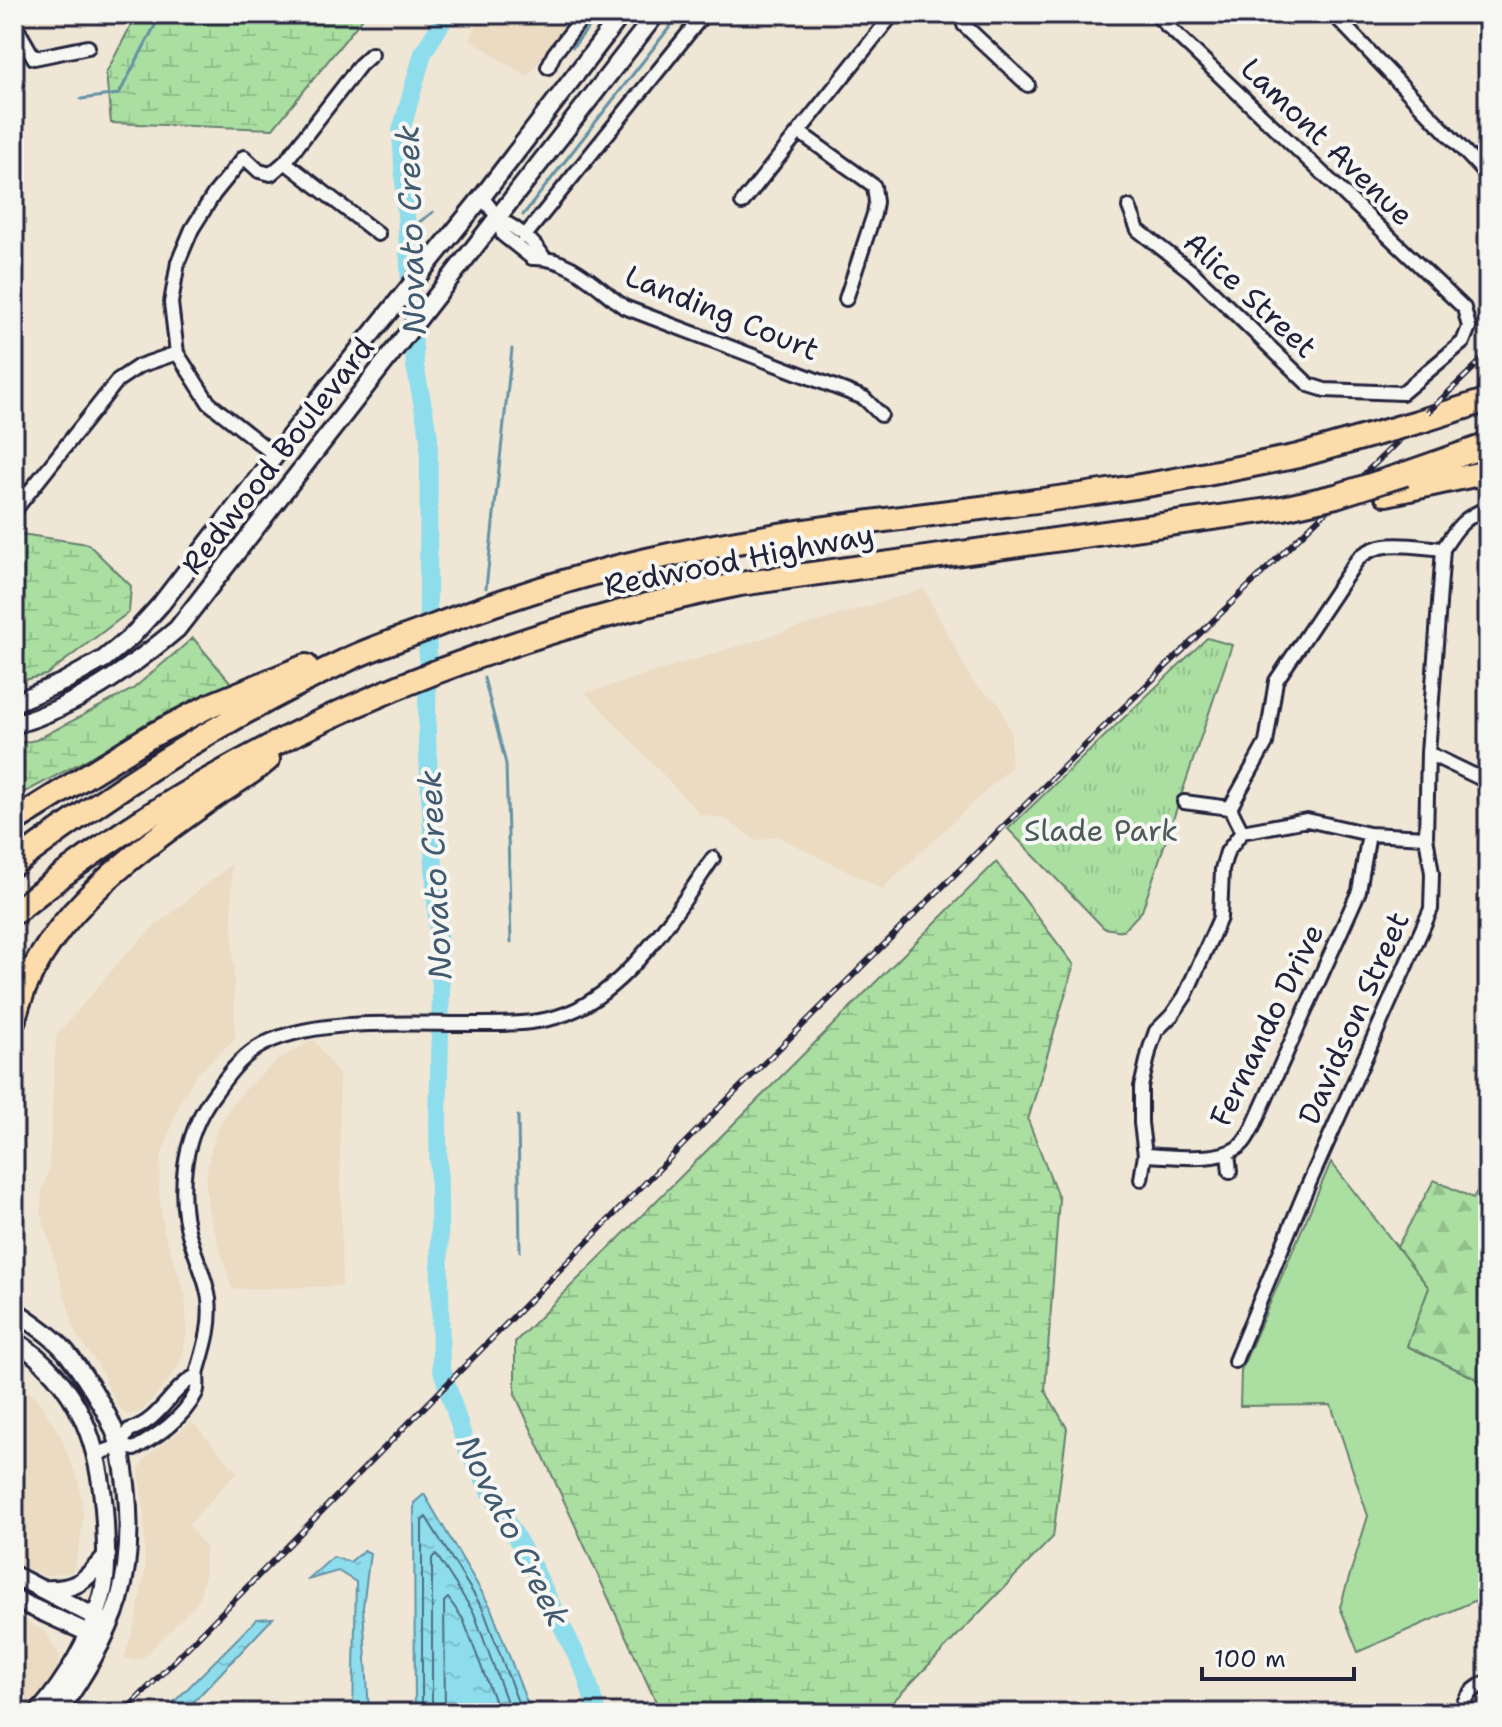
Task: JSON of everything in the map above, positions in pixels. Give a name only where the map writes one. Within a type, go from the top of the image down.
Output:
[{"type":"highway","points":[[1479,403],[1488,388]]},
{"type":"highway","name":"Redwood Highway","points":[[14,864],[111,794],[166,759],[297,685],[350,658],[468,613],[635,563],[734,544],[1104,492],[1298,456],[1479,403]]},
{"type":"highway","name":"Redwood Highway","points":[[14,913],[61,875],[156,811],[217,774],[299,732],[382,694],[469,660],[593,618],[660,600],[740,584],[1283,508],[1336,496],[1488,445]]},
{"type":"highway","points":[[1283,508],[1386,494],[1488,472]]},
{"type":"highway","points":[[14,821],[149,737],[211,705],[304,667],[350,658]]},
{"type":"highway","points":[[14,1019],[38,958],[72,913],[169,829],[259,767],[299,732]]},
{"type":"main road","name":"Redwood Boulevard","points":[[14,703],[63,682],[104,659],[132,636],[161,604],[622,14]]},
{"type":"main road","name":"Redwood Boulevard","points":[[14,725],[69,704],[111,680],[177,629],[656,14]]},
{"type":"main road","points":[[276,456],[298,474]]},
{"type":"main road","points":[[14,1300],[42,1320],[46,1334]]},
{"type":"main road","points":[[14,1310],[46,1334],[75,1364],[106,1415],[120,1446],[128,1521],[127,1562],[119,1600],[38,1713]]},
{"type":"main road","points":[[14,1340],[52,1371],[69,1392],[92,1436],[104,1505],[107,1555],[99,1629],[58,1713]]},
{"type":"main road","points":[[40,1589],[74,1587],[86,1579],[107,1555]]},
{"type":"main road","points":[[14,1575],[99,1629]]},
{"type":"main road","points":[[14,1599],[99,1629]]},
{"type":"street","points":[[548,67],[554,54],[585,14]]},
{"type":"street","points":[[524,237],[704,14]]},
{"type":"street","points":[[742,203],[893,14]]},
{"type":"street","points":[[963,14],[964,25],[1028,85]]},
{"type":"street","name":"Lamont Avenue","points":[[1155,14],[1464,308],[1469,327],[1463,342],[1402,393]]},
{"type":"street","points":[[1167,26],[1178,14]]},
{"type":"street","points":[[1336,14],[1488,176]]},
{"type":"street","points":[[14,23],[34,58],[88,47]]},
{"type":"street","points":[[276,456],[209,403],[177,353],[171,303],[178,262],[192,229],[214,194],[244,157],[259,171],[271,174],[285,162],[360,65],[372,54]]},
{"type":"street","points":[[799,132],[874,186],[874,214],[846,299]]},
{"type":"street","points":[[285,162],[378,234]]},
{"type":"street","name":"Landing Court","points":[[482,197],[499,219],[503,235],[532,258],[544,258],[585,275],[624,307],[864,398],[881,415]]},
{"type":"street","name":"Alice Street","points":[[1129,207],[1138,230],[1192,272],[1309,385],[1325,390],[1402,393]]},
{"type":"street","name":"Landing Court","points":[[499,219],[513,226],[539,248],[544,258]]},
{"type":"street","points":[[15,510],[118,380],[139,366],[177,353]]},
{"type":"street","points":[[1230,808],[1266,743],[1276,681],[1357,560],[1371,548],[1388,545],[1443,549],[1469,515],[1488,508]]},
{"type":"street","name":"Davidson Street","points":[[1235,1361],[1303,1197],[1431,909],[1432,873],[1426,837],[1428,753],[1443,549]]},
{"type":"street","points":[[1428,753],[1488,782]]},
{"type":"street","points":[[1184,802],[1230,808]]},
{"type":"street","points":[[1230,808],[1242,832]]},
{"type":"street","points":[[1141,1179],[1145,1155],[1141,1087],[1150,1048],[1156,1031],[1185,996],[1220,918],[1222,869],[1227,852],[1242,832],[1307,820],[1369,834],[1426,837]]},
{"type":"street","name":"Fernando Drive","points":[[1145,1155],[1212,1156],[1228,1153],[1242,1144],[1253,1127],[1359,891],[1369,834]]},
{"type":"street","points":[[97,1454],[120,1446],[134,1449],[157,1436],[177,1418],[197,1391],[197,1375],[209,1333],[209,1299],[191,1240],[183,1199],[187,1157],[199,1119],[209,1100],[238,1063],[257,1048],[294,1032],[317,1027],[545,1021],[580,1008],[599,995],[663,933],[713,858]]},
{"type":"street","points":[[1228,1153],[1230,1172]]},
{"type":"street","points":[[1462,1710],[1469,1694],[1488,1681]]},
{"type":"shaded area","points":[[481,14],[575,14],[527,77],[470,39]]},
{"type":"shaded area","points":[[924,589],[974,684],[999,704],[1011,733],[1011,767],[882,889],[777,836],[757,841],[727,820],[700,814],[586,693]]},
{"type":"shaded area","points":[[231,865],[235,1038],[196,1075],[180,1102],[161,1157],[159,1192],[164,1232],[185,1294],[187,1329],[183,1353],[176,1370],[161,1390],[140,1412],[128,1415],[117,1405],[98,1365],[76,1334],[41,1212],[42,1190],[49,1170],[56,1036],[126,954],[154,927]]},
{"type":"shaded area","points":[[314,1040],[339,1075],[342,1286],[232,1289],[208,1208],[206,1183],[215,1136],[229,1108],[249,1086],[280,1058]]},
{"type":"shaded area","points":[[14,1386],[36,1397],[60,1435],[79,1482],[83,1517],[72,1572],[44,1576],[14,1562]]},
{"type":"shaded area","points":[[192,1422],[237,1472],[188,1525],[205,1546],[199,1601],[144,1657],[135,1660],[124,1658],[137,1618],[145,1570],[144,1513],[139,1470],[147,1456]]},
{"type":"shaded area","points":[[14,1613],[46,1633],[59,1655],[57,1673],[24,1713],[14,1713]]},
{"type":"green space","points":[[137,14],[366,14],[273,129],[111,123],[106,73]]},
{"type":"green space","points":[[14,533],[88,544],[131,586],[129,612],[46,675],[14,682]]},
{"type":"green space","points":[[193,638],[231,683],[14,798],[14,744],[36,740],[133,689]]},
{"type":"green space","name":"Slade Park","points":[[1207,638],[1232,645],[1142,911],[1123,931],[1104,928],[1008,829]]},
{"type":"green space","points":[[996,862],[1074,965],[1028,1120],[1059,1199],[1045,1390],[1067,1428],[1053,1537],[882,1713],[661,1713],[515,1394],[515,1342]]},
{"type":"green space","points":[[1331,1162],[1429,1288],[1407,1346],[1488,1384],[1488,1595],[1358,1652],[1340,1607],[1368,1516],[1331,1405],[1240,1406],[1241,1370]]},
{"type":"green space","points":[[1488,1172],[1488,1384],[1407,1346],[1429,1288],[1397,1247],[1434,1180],[1473,1198]]},
{"type":"water","points":[[424,1494],[490,1606],[531,1713],[415,1713],[414,1503]]},
{"type":"water","points":[[364,1550],[370,1553],[363,1607],[369,1713],[353,1713],[356,1582],[338,1571],[307,1580],[333,1557],[350,1562]]},
{"type":"water","points":[[273,1618],[183,1713],[163,1713],[257,1619]]},
{"type":"waterway","points":[[81,99],[119,94],[161,14]]},
{"type":"waterway","name":"Novato Creek","points":[[447,14],[423,53],[401,131],[415,366],[429,437],[427,738],[441,992],[438,1121],[441,1367],[468,1452],[534,1569],[586,1675],[597,1713]]},
{"type":"waterway","points":[[573,47],[599,14]]},
{"type":"waterway","points":[[523,215],[680,14]]},
{"type":"waterway","points":[[406,232],[433,212]]},
{"type":"waterway","points":[[486,588],[512,349]]},
{"type":"waterway","points":[[484,678],[506,764],[511,942]]},
{"type":"waterway","points":[[518,1116],[520,1251]]},
{"type":"railway","points":[[123,1713],[724,1103],[1119,712],[1488,354]]}]
